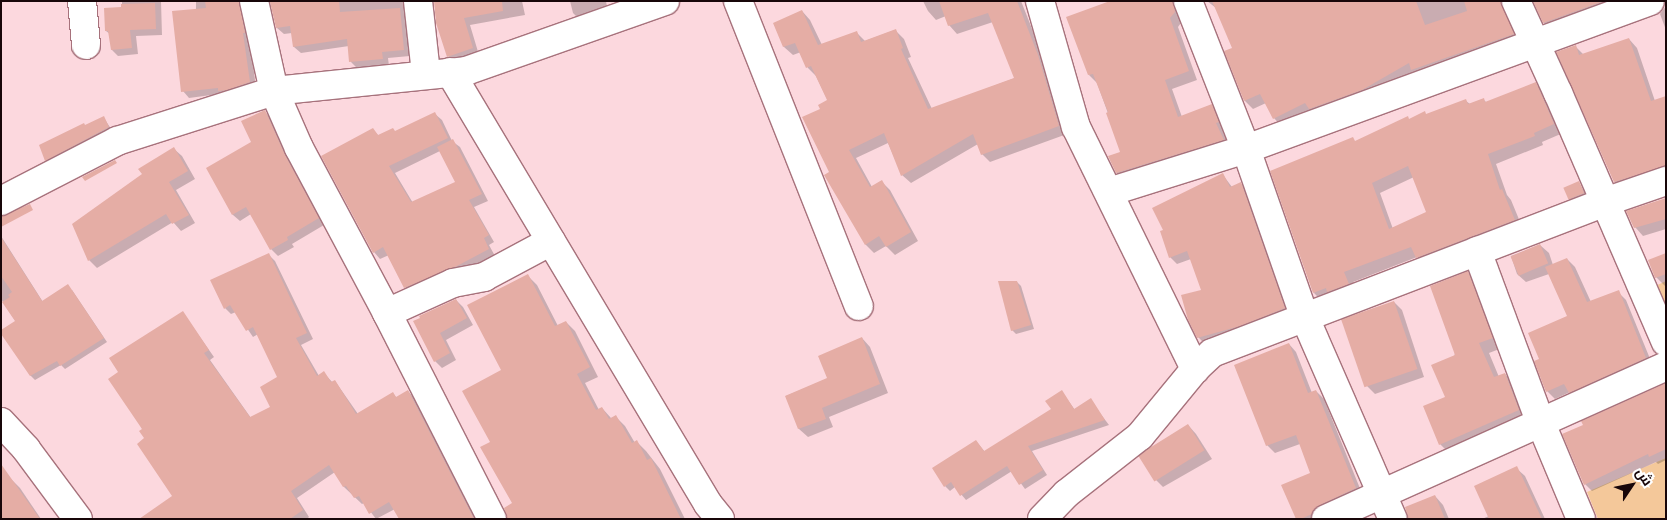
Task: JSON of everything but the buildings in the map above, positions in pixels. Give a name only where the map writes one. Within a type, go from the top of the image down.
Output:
[{"type":"street","points":[[82,1],[86,46]]},
{"type":"street","points":[[254,1],[274,91],[299,148],[387,313],[492,519]]},
{"type":"street","points":[[418,1],[438,72],[551,241],[708,504],[720,519]]},
{"type":"street","points":[[1,201],[117,141],[274,91],[438,72],[466,71],[629,7],[665,1]]},
{"type":"street","points":[[738,1],[859,306]]},
{"type":"street","points":[[1040,1],[1076,127],[1195,369]]},
{"type":"street","points":[[1188,1],[1246,149],[1306,318],[1393,519]]},
{"type":"street","points":[[1516,1],[1666,342]]},
{"type":"street","points":[[1109,192],[1246,149],[1650,1]]},
{"type":"street","points":[[1042,519],[1066,494],[1140,436],[1195,369],[1212,353],[1605,202],[1666,181]]},
{"type":"street","points":[[387,313],[454,284],[484,277],[551,241]]},
{"type":"street","points":[[1477,251],[1540,421],[1581,519]]},
{"type":"street","points":[[1326,519],[1540,421],[1666,366]]},
{"type":"street","points":[[1,422],[31,456],[78,519]]},
{"type":"shaded area","points":[[1666,281],[1666,325],[1649,289]]},
{"type":"shaded area","points":[[1666,458],[1666,519],[1598,519],[1587,492]]}]
